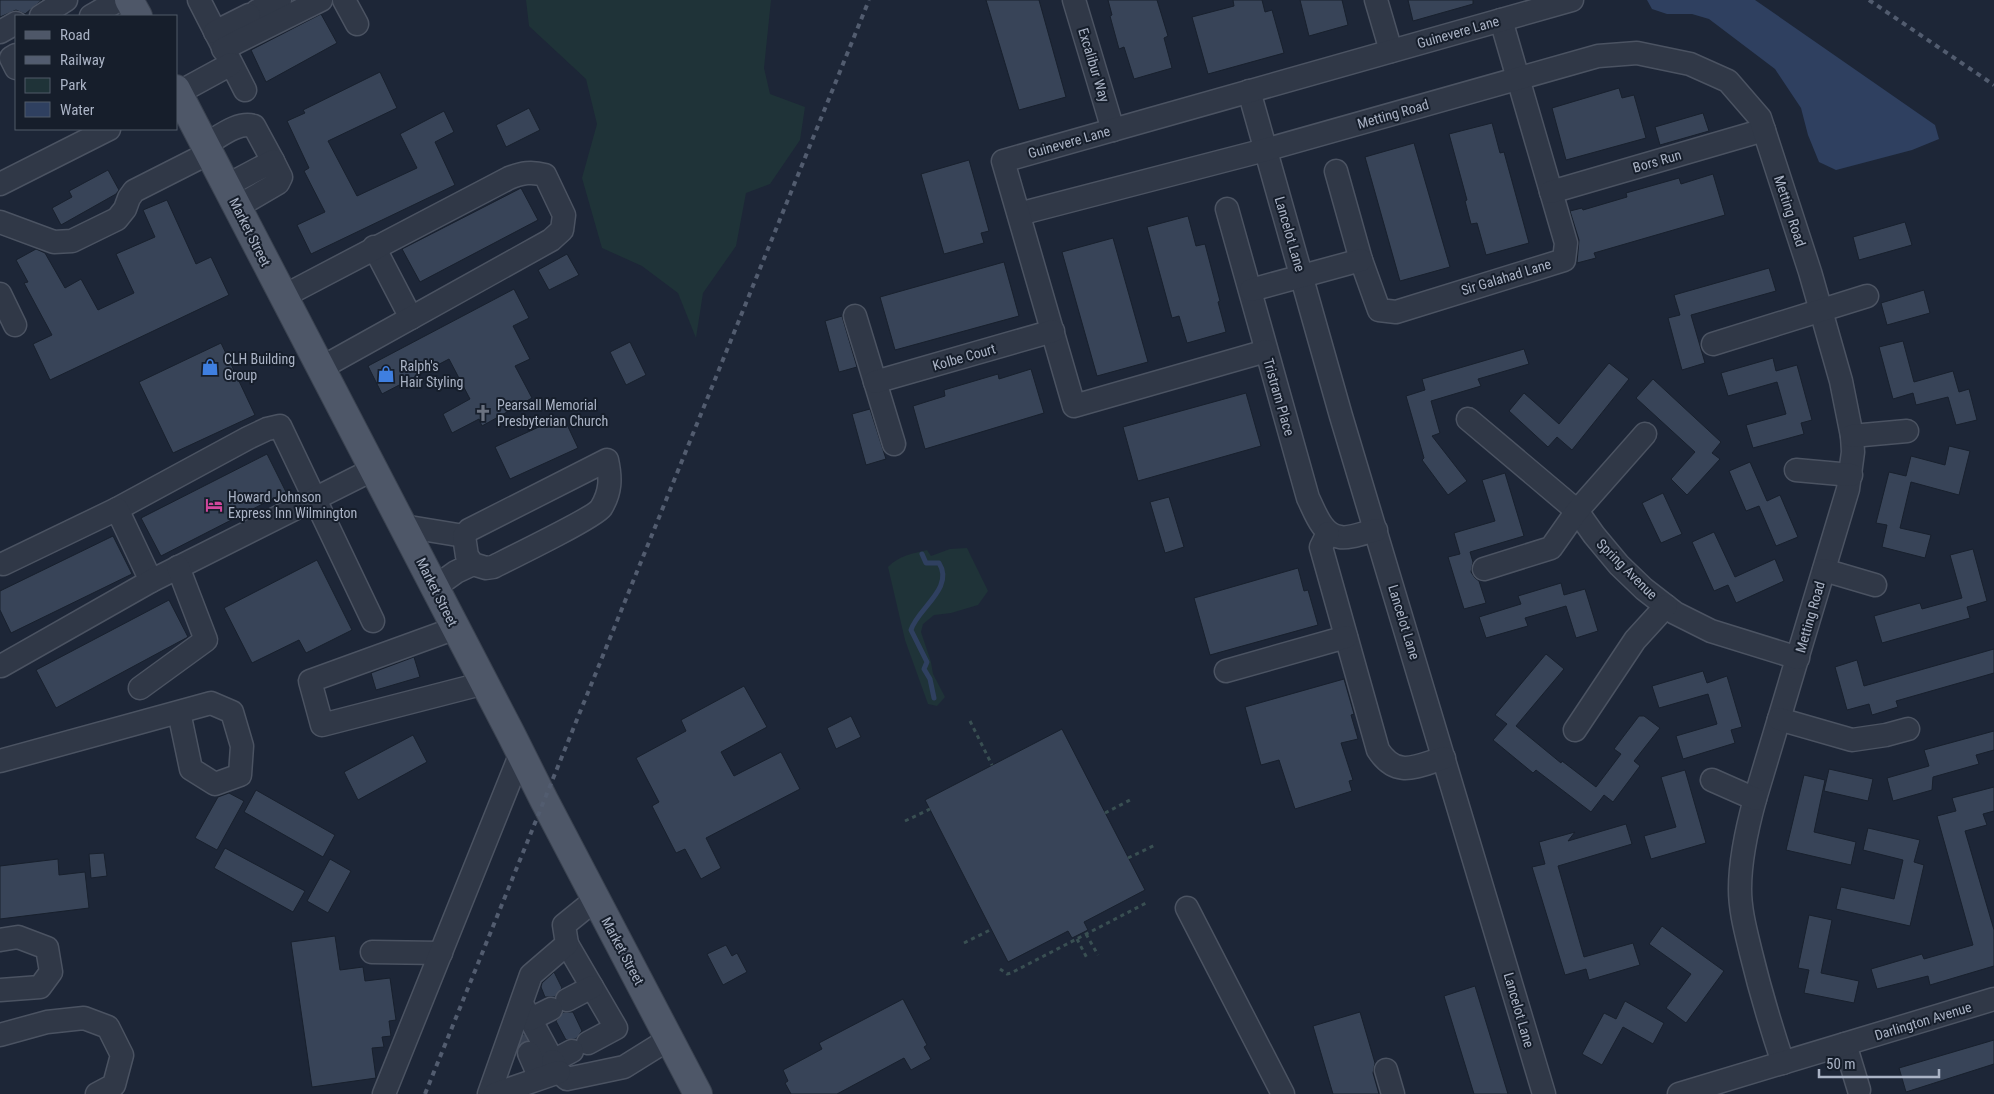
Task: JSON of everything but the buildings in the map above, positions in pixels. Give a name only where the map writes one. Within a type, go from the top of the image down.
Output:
[{"type":"main road","points":[[129,0],[137,15]]},
{"type":"main road","name":"Market Street","points":[[178,94],[485,683],[695,1093]]},
{"type":"street","points":[[96,15],[119,0]]},
{"type":"street","points":[[199,0],[245,90]]},
{"type":"street","points":[[178,91],[223,48],[253,13],[280,0]]},
{"type":"street","points":[[223,48],[320,0]]},
{"type":"street","points":[[344,0],[357,24]]},
{"type":"street","name":"Excalibur Way","points":[[1074,0],[1113,130]]},
{"type":"street","points":[[1376,0],[1391,52]]},
{"type":"street","name":"Guinevere Lane","points":[[1266,351],[1074,406],[1003,161],[1572,0]]},
{"type":"street","points":[[42,15],[63,1]]},
{"type":"street","name":"Sir Galahad Lane","points":[[1336,171],[1361,260],[1378,310],[1396,312],[1564,260],[1566,243],[1501,20]]},
{"type":"street","points":[[0,32],[15,24]]},
{"type":"street","points":[[0,37],[15,30]]},
{"type":"street","name":"Metting Road","points":[[1019,214],[1265,150],[1598,56],[1637,53],[1690,64],[1728,81],[1760,118],[1841,381],[1852,436],[1851,475],[1755,799],[1747,828],[1742,863],[1740,890],[1743,914],[1761,994],[1783,1063]]},
{"type":"street","points":[[15,56],[11,58],[15,66]]},
{"type":"street","name":"Lancelot Lane","points":[[1249,91],[1376,530],[1544,1094]]},
{"type":"street","points":[[0,222],[54,242],[72,241],[117,219],[125,209],[134,191],[207,149],[240,126],[248,124],[254,126],[281,176],[278,184],[232,196]]},
{"type":"street","points":[[0,184],[85,134],[104,130]]},
{"type":"street","name":"Bors Run","points":[[1551,192],[1764,130]]},
{"type":"street","points":[[284,296],[374,247],[509,178],[524,172],[535,172],[545,175],[564,215],[562,230],[551,240],[321,368]]},
{"type":"street","name":"Tristram Place","points":[[1227,209],[1308,498],[1328,533]]},
{"type":"street","points":[[374,247],[411,318]]},
{"type":"street","points":[[1250,290],[1361,260]]},
{"type":"street","points":[[0,294],[15,325]]},
{"type":"street","points":[[1713,344],[1867,296]]},
{"type":"street","points":[[855,316],[894,444]]},
{"type":"street","name":"Kolbe Court","points":[[875,382],[1053,331]]},
{"type":"street","name":"Spring Avenue","points":[[1468,419],[1577,511],[1594,535],[1620,564],[1644,589],[1666,606],[1692,623],[1711,631],[1798,658]]},
{"type":"street","points":[[3,564],[117,508],[248,438],[267,429],[280,426],[373,621]]},
{"type":"street","points":[[1852,436],[1907,431]]},
{"type":"street","points":[[1484,569],[1550,548],[1577,511],[1645,434]]},
{"type":"street","points":[[607,460],[611,475],[610,490],[598,512],[493,567],[486,568],[472,564],[467,556],[464,536],[469,530],[607,460]]},
{"type":"street","points":[[1,666],[151,581],[374,469]]},
{"type":"street","points":[[1796,470],[1851,475]]},
{"type":"street","points":[[117,508],[151,581]]},
{"type":"street","points":[[403,526],[464,536]]},
{"type":"street","points":[[1376,530],[1341,538],[1328,533],[1321,547],[1378,750],[1384,760],[1400,769],[1407,769],[1444,758]]},
{"type":"street","points":[[435,587],[456,572],[472,564]]},
{"type":"street","points":[[140,688],[206,640],[178,567]]},
{"type":"street","points":[[1824,570],[1875,586]]},
{"type":"street","points":[[1575,730],[1635,640],[1666,606]]},
{"type":"street","points":[[456,628],[310,681],[322,725],[485,683]]},
{"type":"street","points":[[1226,671],[1346,637]]},
{"type":"street","points":[[0,761],[179,712]]},
{"type":"street","points":[[1779,719],[1852,740],[1886,735],[1908,729]]},
{"type":"street","points":[[384,1094],[521,753]]},
{"type":"street","points":[[1712,780],[1755,799]]},
{"type":"street","points":[[596,899],[564,925],[568,944],[616,1028],[633,1062]]},
{"type":"street","points":[[1187,908],[1283,1094]]},
{"type":"street","points":[[0,940],[18,937],[46,948],[51,972],[40,988],[0,990]]},
{"type":"street","points":[[489,1094],[523,1027],[531,975],[568,944]]},
{"type":"street","points":[[372,952],[441,953]]},
{"type":"street","points":[[523,1027],[559,1004],[592,987]]},
{"type":"street","name":"Darlington Avenue","points":[[1679,1094],[1994,999]]},
{"type":"street","points":[[0,1035],[47,1022],[84,1018],[108,1027],[122,1055],[114,1085],[97,1094]]},
{"type":"street","points":[[523,1027],[562,1061],[567,1079],[624,1067],[669,1039]]},
{"type":"street","points":[[523,1027],[562,1061]]},
{"type":"street","points":[[495,1094],[562,1061],[616,1028]]},
{"type":"street","points":[[1845,1044],[1859,1090]]},
{"type":"street","points":[[1386,1070],[1393,1094]]},
{"type":"path","points":[[970,721],[992,765]]},
{"type":"path","points":[[1105,813],[1132,799]]},
{"type":"path","points":[[905,821],[930,809]]},
{"type":"path","points":[[1128,858],[1155,845]]},
{"type":"path","points":[[1000,969],[1007,974],[1011,974],[1148,902]]},
{"type":"path","points":[[964,943],[992,929]]},
{"type":"path","points":[[1086,934],[1098,955]]},
{"type":"path","points":[[1077,939],[1088,960]]},
{"type":"green space","points":[[526,0],[771,0],[764,68],[770,94],[805,107],[800,140],[770,184],[746,193],[736,246],[703,293],[696,338],[678,293],[642,266],[602,248],[582,178],[597,124],[586,79],[529,26]]},
{"type":"green space","points":[[967,548],[988,591],[978,605],[951,613],[934,615],[923,624],[921,632],[933,674],[945,697],[937,706],[928,704],[905,640],[888,567],[901,558],[917,552],[927,550],[931,556],[950,549]]},
{"type":"water","points":[[1647,0],[1755,0],[1935,125],[1939,139],[1912,150],[1836,170],[1819,162],[1808,135],[1801,108],[1775,69],[1709,19],[1692,14],[1667,14],[1652,9]]},
{"type":"waterway","points":[[922,554],[926,563],[939,563],[943,572],[939,590],[920,614],[911,630],[927,662],[924,669],[930,679],[934,698]]},
{"type":"tunnel","points":[[521,1036],[529,1053]]},
{"type":"railway","points":[[425,1094],[869,0]]},
{"type":"railway","points":[[1869,0],[1994,85]]},
{"type":"place","name":"CLH Building Group","points":[[210,367]]},
{"type":"place","name":"Ralph's Hair Styling","points":[[386,374]]},
{"type":"place","name":"Pearsall Memorial Presbyterian Church","points":[[483,413]]},
{"type":"place","name":"Howard Johnson Express Inn Wilmington","points":[[214,505]]}]
